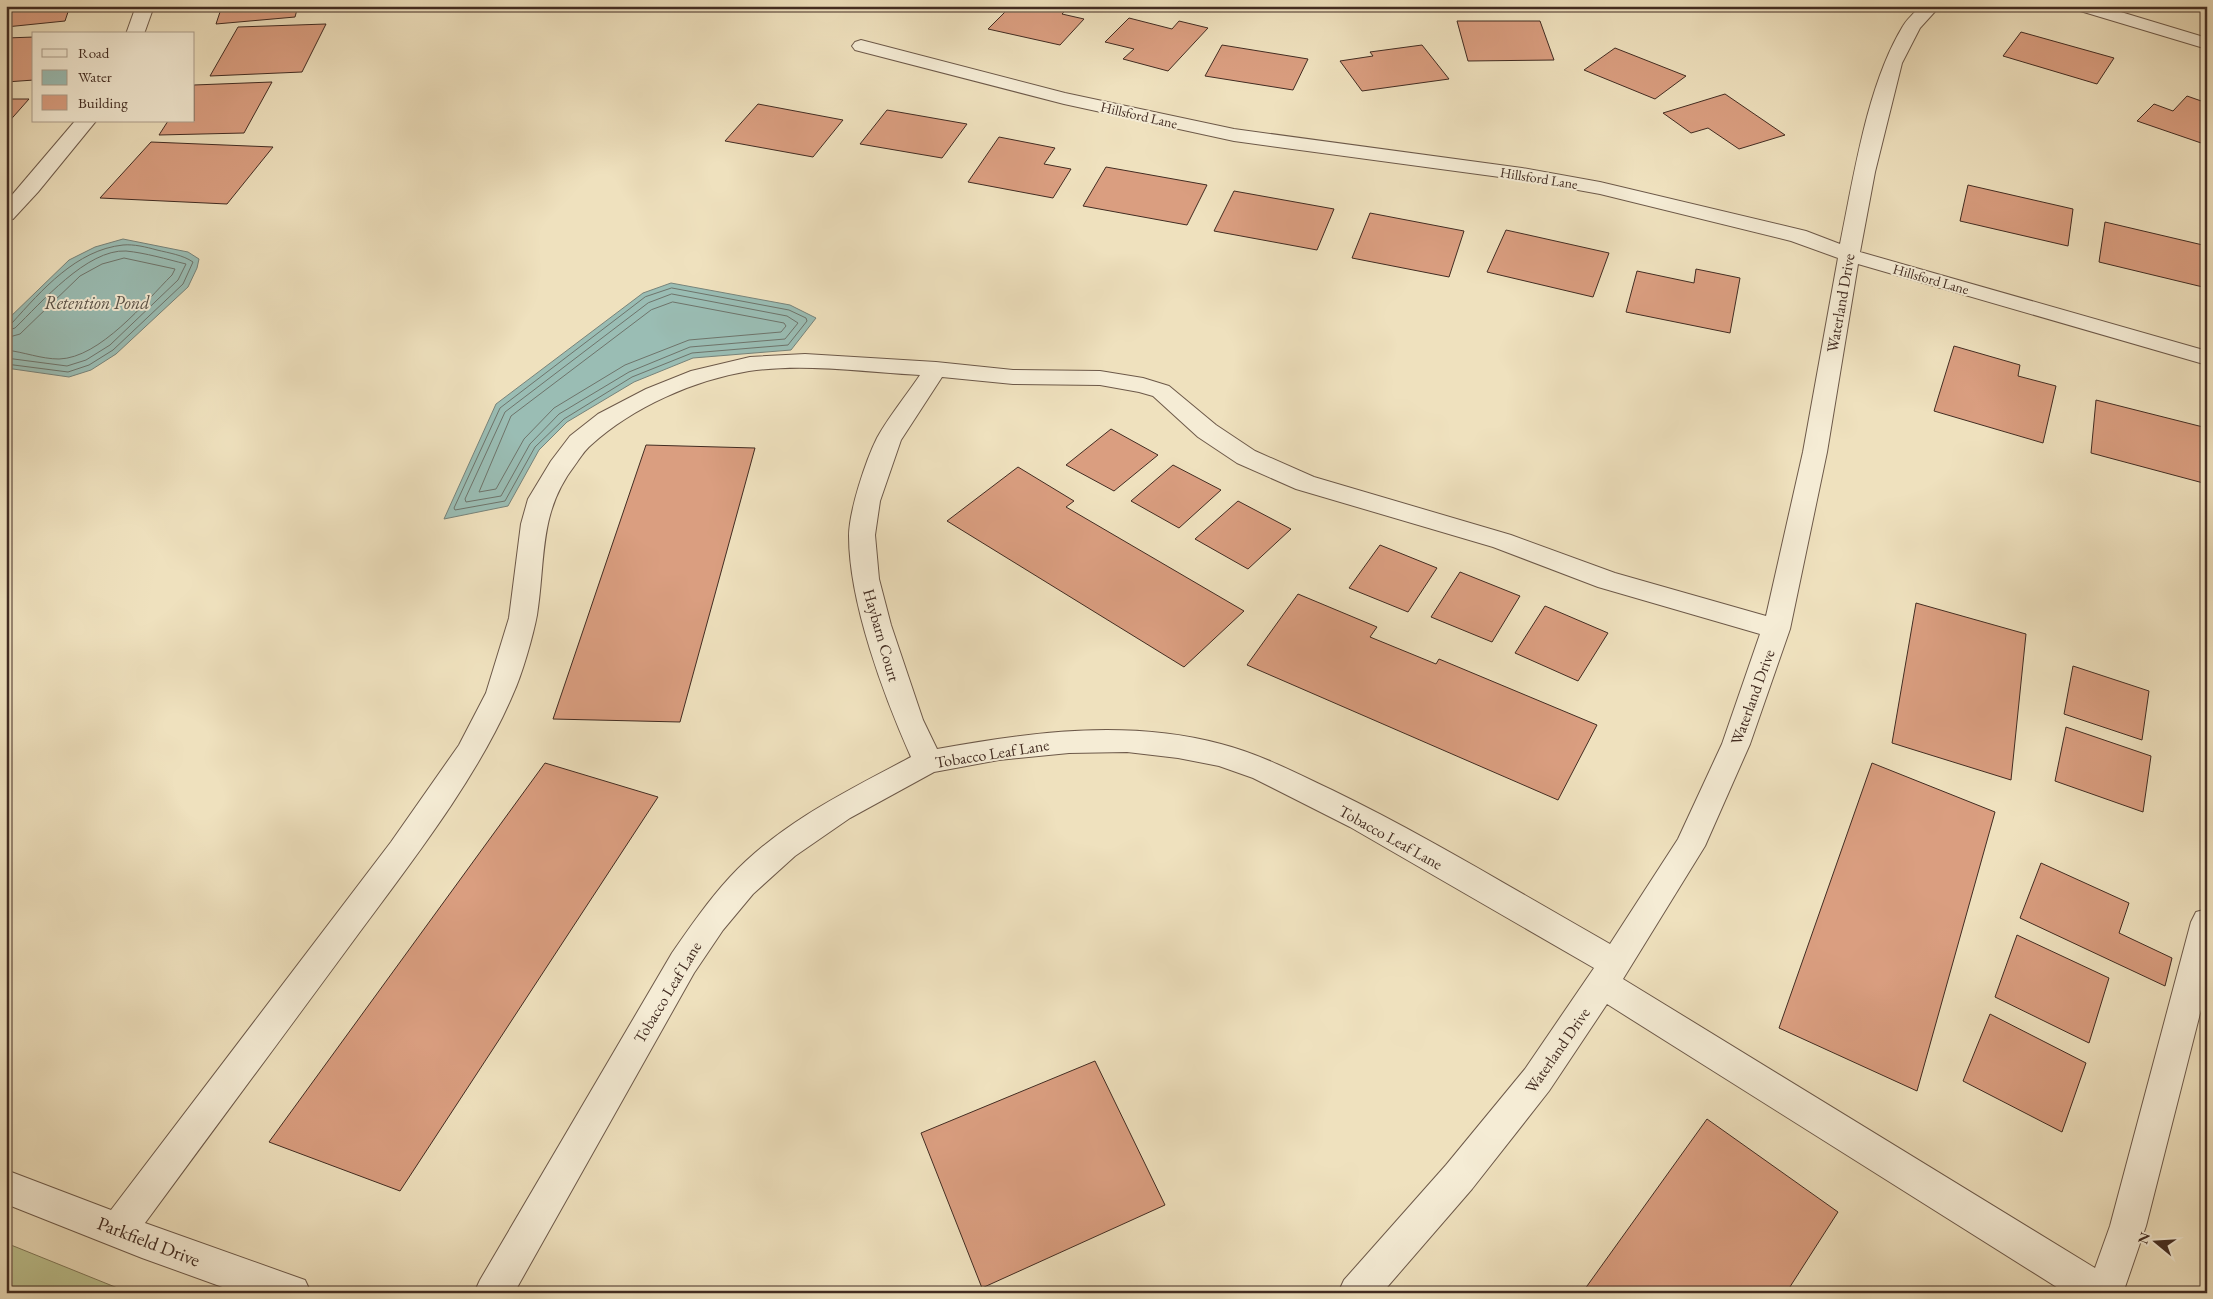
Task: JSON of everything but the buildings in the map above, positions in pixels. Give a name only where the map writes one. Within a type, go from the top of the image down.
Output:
[{"type":"street","points":[[135,32],[145,6]]},
{"type":"street","name":"Waterland Drive","points":[[1357,1293],[1459,1177],[1537,1080],[1609,974],[1690,846],[1736,744],[1776,629],[1815,452],[1865,172],[1893,63],[1912,26],[1931,6]]},
{"type":"street","points":[[2083,6],[2207,44]]},
{"type":"street","name":"Hillsford Lane","points":[[861,46],[1064,98],[1234,136],[1522,174],[1600,188],[1798,236],[1849,255],[2207,358]]},
{"type":"street","points":[[6,215],[31,188],[85,122]]},
{"type":"street","points":[[118,1230],[396,858],[469,753],[500,693],[523,618],[534,524],[541,499],[560,468],[579,442],[606,420],[654,394],[700,376],[750,364],[805,361],[1012,377],[1100,378],[1144,385],[1161,391],[1207,431],[1246,457],[1305,483],[1502,541],[1607,580],[1776,629]]},
{"type":"street","name":"Haybarn Court","points":[[928,762],[909,720],[876,624],[866,579],[862,535],[867,501],[889,439],[936,370]]},
{"type":"street","name":"Tobacco Leaf Lane","points":[[493,1293],[683,964],[712,920],[742,885],[784,847],[839,810],[928,762],[999,749],[1069,742],[1127,741],[1178,747],[1221,756],[1262,770],[1361,818],[1609,974],[2102,1293]]},
{"type":"street","points":[[2102,1293],[2128,1226],[2207,922]]},
{"type":"street","name":"Parkfield Drive","points":[[6,1187],[292,1293]]},
{"type":"green space","points":[[6,1243],[130,1293],[6,1293]]},
{"type":"water","name":"Retention Pond","points":[[123,239],[188,252],[199,259],[188,287],[116,354],[91,370],[69,377],[6,368],[6,321],[69,260],[95,247]]},
{"type":"water","points":[[671,283],[790,305],[816,318],[791,350],[693,358],[634,382],[567,422],[539,450],[508,506],[444,519],[496,404],[643,293]]}]
